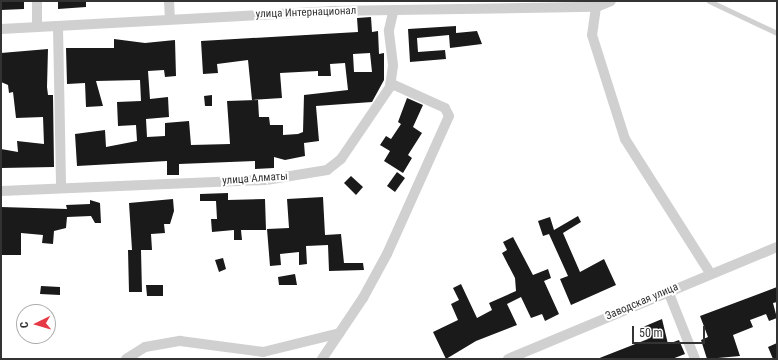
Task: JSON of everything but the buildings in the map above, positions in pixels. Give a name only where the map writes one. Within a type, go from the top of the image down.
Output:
[{"type":"street","points":[[37,1],[37,27]]},
{"type":"street","points":[[169,1],[170,18]]},
{"type":"street","name":"улица Интернационал","points":[[1,29],[58,27],[170,18],[330,11],[393,12],[596,7],[611,1]]},
{"type":"street","points":[[596,7],[592,35],[625,139],[710,273]]},
{"type":"street","name":"улица Алматы","points":[[1,191],[266,180],[327,170],[341,159],[390,83],[393,65],[388,30],[393,12]]},
{"type":"street","points":[[58,27],[61,188]]},
{"type":"street","points":[[322,359],[340,333],[387,254],[449,116],[445,108],[390,83]]},
{"type":"street","name":"Заводская улица","points":[[508,359],[710,273],[777,247]]},
{"type":"street","points":[[668,291],[695,359]]},
{"type":"street","points":[[126,359],[145,347],[180,341],[263,352],[340,333]]},
{"type":"lane","points":[[709,1],[777,32]]}]
